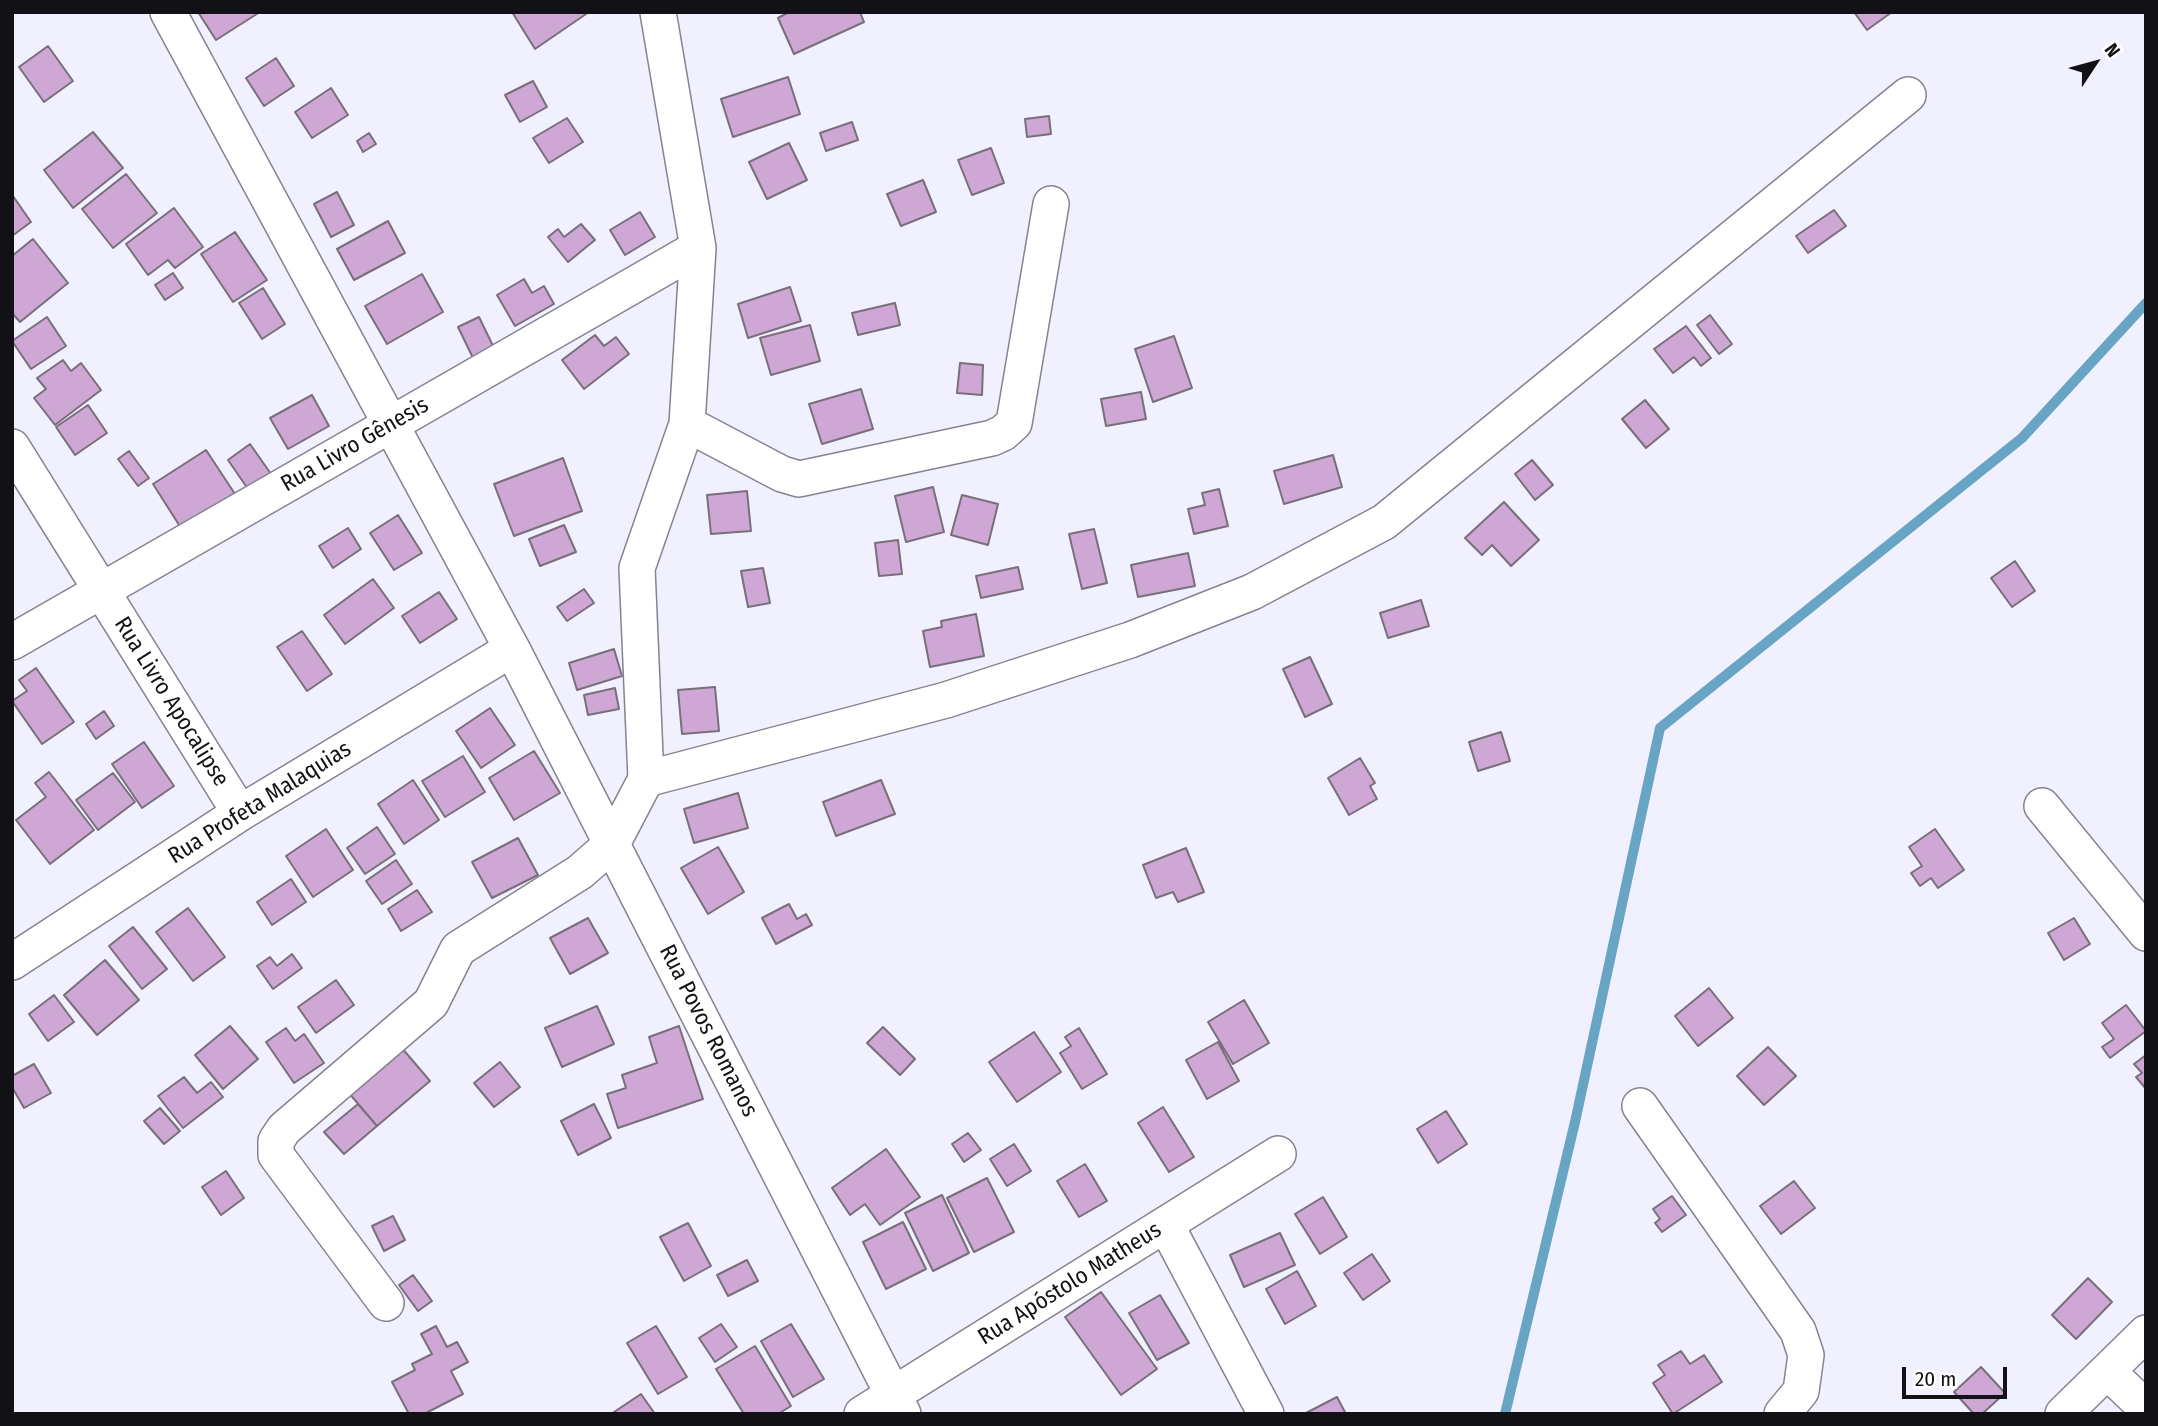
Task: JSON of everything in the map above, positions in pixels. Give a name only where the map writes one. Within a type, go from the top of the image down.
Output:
[{"type":"street","name":"Rua Povos Romanos","points":[[168,12],[512,649],[899,1404]]},
{"type":"street","points":[[386,1303],[276,1155],[276,1141],[284,1129],[431,1003],[457,949],[580,872],[612,844],[646,779],[637,568],[687,424],[698,248],[658,12]]},
{"type":"street","points":[[646,779],[946,700],[1130,640],[1252,592],[1384,522],[1908,95]]},
{"type":"street","points":[[687,424],[782,474],[799,479],[992,438],[1003,433],[1014,423],[1051,204]]},
{"type":"street","name":"Rua Livro Gênesis","points":[[12,642],[698,248]]},
{"type":"street","name":"Rua Livro Apocalipse","points":[[12,447],[240,813]]},
{"type":"street","name":"Rua Profeta Malaquias","points":[[12,962],[240,813],[512,649]]},
{"type":"street","points":[[2042,806],[2146,933]]},
{"type":"street","points":[[1640,1106],[1798,1331],[1807,1355],[1801,1391],[1783,1414]]},
{"type":"street","name":"Rua Apóstolo Matheus","points":[[862,1414],[899,1404],[1166,1225],[1278,1154]]},
{"type":"street","points":[[1166,1225],[1266,1414]]},
{"type":"street","points":[[2063,1414],[2146,1333]]},
{"type":"street","points":[[2107,1371],[2146,1408]]},
{"type":"building","points":[[198,12],[260,12],[216,40]]},
{"type":"building","points":[[512,12],[589,12],[535,49]]},
{"type":"building","points":[[789,12],[860,12],[864,22],[794,54],[778,18]]},
{"type":"building","points":[[1854,12],[1892,12],[1867,30]]},
{"type":"building","points":[[48,46],[73,81],[44,102],[19,67]]},
{"type":"building","points":[[276,58],[294,86],[264,106],[246,78]]},
{"type":"building","points":[[788,77],[800,114],[733,137],[721,99]]},
{"type":"building","points":[[533,81],[547,107],[520,122],[505,95]]},
{"type":"building","points":[[331,88],[348,115],[312,138],[295,112]]},
{"type":"building","points":[[1049,116],[1051,134],[1027,137],[1025,119]]},
{"type":"building","points":[[567,118],[583,142],[549,163],[533,138]]},
{"type":"building","points":[[852,122],[858,140],[826,151],[820,133]]},
{"type":"building","points":[[93,132],[123,168],[73,208],[44,170]]},
{"type":"building","points":[[369,133],[376,144],[363,152],[357,141]]},
{"type":"building","points":[[789,143],[807,180],[767,199],[749,162]]},
{"type":"building","points":[[991,148],[1004,183],[972,195],[958,160]]},
{"type":"building","points":[[126,174],[157,213],[113,248],[82,209]]},
{"type":"building","points":[[923,180],[936,212],[901,226],[887,194]]},
{"type":"building","points":[[337,192],[354,225],[331,237],[314,204]]},
{"type":"building","points":[[12,197],[31,222],[12,236]]},
{"type":"building","points":[[174,208],[203,247],[175,268],[168,260],[148,275],[126,244]]},
{"type":"building","points":[[1834,210],[1846,226],[1808,253],[1796,236]]},
{"type":"building","points":[[640,212],[655,237],[625,255],[610,230]]},
{"type":"building","points":[[388,221],[405,253],[354,280],[337,249]]},
{"type":"building","points":[[581,224],[595,240],[568,262],[548,237],[558,229],[564,237]]},
{"type":"building","points":[[235,232],[267,280],[233,302],[201,254]]},
{"type":"building","points":[[33,239],[68,283],[20,322],[12,313],[12,256]]},
{"type":"building","points":[[173,273],[183,288],[165,300],[155,285]]},
{"type":"building","points":[[422,274],[443,312],[387,344],[365,306]]},
{"type":"building","points":[[524,279],[532,293],[544,286],[554,304],[515,326],[497,295]]},
{"type":"building","points":[[790,287],[801,321],[748,338],[738,304]]},
{"type":"building","points":[[263,288],[285,324],[262,339],[239,303]]},
{"type":"building","points":[[895,303],[900,325],[858,335],[852,313]]},
{"type":"building","points":[[1710,315],[1732,344],[1719,354],[1697,325]]},
{"type":"building","points":[[47,317],[66,346],[31,369],[12,341]]},
{"type":"building","points":[[479,317],[494,348],[473,358],[458,327]]},
{"type":"building","points":[[810,325],[820,361],[771,375],[760,338]]},
{"type":"building","points":[[1686,326],[1711,358],[1701,366],[1694,357],[1673,373],[1654,349]]},
{"type":"building","points":[[595,335],[604,346],[616,337],[629,354],[584,389],[562,360]]},
{"type":"building","points":[[1174,336],[1192,388],[1153,402],[1135,349]]},
{"type":"building","points":[[63,360],[71,371],[81,363],[101,390],[55,425],[34,398],[46,389],[37,378]]},
{"type":"building","points":[[960,363],[983,365],[982,395],[957,393]]},
{"type":"building","points":[[861,389],[873,429],[822,444],[809,404]]},
{"type":"building","points":[[1141,392],[1146,419],[1106,426],[1101,399]]},
{"type":"building","points":[[312,395],[329,426],[288,449],[270,418]]},
{"type":"building","points":[[1645,400],[1669,429],[1646,448],[1622,419]]},
{"type":"building","points":[[88,405],[107,433],[75,455],[56,427]]},
{"type":"building","points":[[250,444],[271,474],[248,489],[228,460]]},
{"type":"building","points":[[206,450],[235,494],[181,528],[153,484]]},
{"type":"building","points":[[129,451],[149,478],[138,486],[118,459]]},
{"type":"building","points":[[1333,455],[1342,487],[1284,504],[1274,471]]},
{"type":"building","points":[[563,458],[582,511],[514,536],[494,484]]},
{"type":"building","points":[[1532,460],[1553,485],[1535,500],[1515,474]]},
{"type":"building","points":[[933,487],[944,532],[906,542],[895,496]]},
{"type":"building","points":[[1219,489],[1228,526],[1194,534],[1188,509],[1205,505],[1202,493]]},
{"type":"building","points":[[747,491],[751,531],[711,534],[707,495]]},
{"type":"building","points":[[962,495],[998,504],[988,545],[951,535]]},
{"type":"building","points":[[1504,502],[1539,540],[1511,566],[1492,545],[1482,555],[1465,538]]},
{"type":"building","points":[[398,515],[422,553],[394,570],[370,533]]},
{"type":"building","points":[[564,525],[576,552],[540,566],[529,539]]},
{"type":"building","points":[[348,528],[361,549],[333,568],[319,546]]},
{"type":"building","points":[[1094,529],[1107,583],[1082,589],[1069,534]]},
{"type":"building","points":[[898,540],[902,574],[879,576],[875,543]]},
{"type":"building","points":[[1188,553],[1195,586],[1138,597],[1131,565]]},
{"type":"building","points":[[2015,561],[2035,591],[2012,607],[1991,578]]},
{"type":"building","points":[[1018,567],[1023,589],[981,598],[976,576]]},
{"type":"building","points":[[763,568],[770,603],[748,607],[741,571]]},
{"type":"building","points":[[373,579],[394,608],[345,644],[324,615]]},
{"type":"building","points":[[584,589],[594,603],[567,621],[557,607]]},
{"type":"building","points":[[439,592],[457,619],[420,643],[402,616]]},
{"type":"building","points":[[1421,600],[1429,626],[1388,638],[1380,613]]},
{"type":"building","points":[[976,614],[984,656],[930,667],[923,631],[942,627],[941,621]]},
{"type":"building","points":[[302,631],[332,674],[307,691],[277,647]]},
{"type":"building","points":[[614,649],[622,676],[577,690],[569,663]]},
{"type":"building","points":[[1310,657],[1332,704],[1305,717],[1283,669]]},
{"type":"building","points":[[36,668],[74,722],[42,744],[12,701],[27,691],[19,680]]},
{"type":"building","points":[[715,687],[719,731],[682,734],[678,690]]},
{"type":"building","points":[[615,688],[619,709],[588,715],[584,695]]},
{"type":"building","points":[[490,708],[515,745],[481,768],[456,731]]},
{"type":"building","points":[[104,711],[114,726],[96,739],[86,724]]},
{"type":"building","points":[[1501,732],[1510,761],[1478,771],[1469,742]]},
{"type":"building","points":[[144,742],[174,786],[142,808],[112,764]]},
{"type":"building","points":[[534,751],[560,793],[514,820],[489,778]]},
{"type":"building","points":[[463,756],[485,792],[445,817],[422,781]]},
{"type":"building","points":[[1360,758],[1375,783],[1370,786],[1377,799],[1349,815],[1328,778]]},
{"type":"building","points":[[49,772],[94,830],[50,864],[16,820],[46,797],[35,783]]},
{"type":"building","points":[[113,773],[135,802],[98,830],[76,800]]},
{"type":"building","points":[[413,780],[439,820],[404,844],[378,804]]},
{"type":"building","points":[[881,780],[895,814],[836,836],[823,802]]},
{"type":"building","points":[[738,793],[748,828],[694,843],[684,809]]},
{"type":"building","points":[[377,827],[395,854],[365,874],[347,848]]},
{"type":"building","points":[[326,829],[353,870],[313,897],[286,856]]},
{"type":"building","points":[[1935,829],[1964,870],[1938,888],[1931,878],[1920,886],[1911,873],[1922,866],[1909,847]]},
{"type":"building","points":[[518,838],[538,875],[492,898],[472,862]]},
{"type":"building","points":[[718,847],[744,892],[708,914],[681,868]]},
{"type":"building","points":[[1186,848],[1204,892],[1178,902],[1173,892],[1156,898],[1143,865]]},
{"type":"building","points":[[396,860],[412,884],[382,904],[366,881]]},
{"type":"building","points":[[291,879],[306,902],[272,925],[257,902]]},
{"type":"building","points":[[417,890],[432,912],[401,931],[388,909]]},
{"type":"building","points":[[789,904],[797,919],[806,914],[812,925],[776,944],[762,918]]},
{"type":"building","points":[[188,908],[225,957],[193,981],[156,932]]},
{"type":"building","points":[[588,918],[608,953],[570,974],[550,938]]},
{"type":"building","points":[[2074,918],[2090,944],[2064,960],[2048,933]]},
{"type":"building","points":[[133,927],[167,969],[142,989],[109,946]]},
{"type":"building","points":[[292,954],[302,968],[273,989],[257,966],[270,957],[277,966]]},
{"type":"building","points":[[105,960],[139,1000],[97,1035],[64,995]]},
{"type":"building","points":[[336,980],[354,1005],[316,1033],[298,1007]]},
{"type":"building","points":[[1709,988],[1733,1018],[1698,1046],[1675,1016]]},
{"type":"building","points":[[54,995],[74,1022],[48,1041],[29,1014]]},
{"type":"building","points":[[1244,1000],[1269,1043],[1233,1064],[1208,1022]]},
{"type":"building","points":[[2126,1005],[2146,1031],[2110,1058],[2102,1047],[2114,1039],[2102,1023]]},
{"type":"building","points":[[597,1006],[614,1044],[562,1067],[545,1028]]},
{"type":"building","points":[[230,1026],[258,1059],[223,1089],[195,1055]]},
{"type":"building","points":[[679,1026],[703,1099],[618,1128],[607,1094],[626,1088],[622,1075],[657,1063],[649,1037]]},
{"type":"building","points":[[883,1027],[915,1059],[900,1075],[867,1043]]},
{"type":"building","points":[[286,1028],[295,1041],[304,1034],[324,1063],[294,1083],[266,1042]]},
{"type":"building","points":[[1079,1028],[1107,1074],[1082,1089],[1060,1053],[1071,1046],[1065,1037]]},
{"type":"building","points":[[1034,1032],[1061,1072],[1017,1102],[989,1062]]},
{"type":"building","points":[[1218,1042],[1239,1081],[1207,1099],[1186,1060]]},
{"type":"building","points":[[401,1047],[430,1081],[377,1126],[348,1092]]},
{"type":"building","points":[[1768,1047],[1796,1076],[1764,1105],[1737,1076]]},
{"type":"building","points":[[2146,1055],[2146,1089],[2136,1077],[2142,1073],[2134,1064]]},
{"type":"building","points":[[500,1062],[520,1087],[494,1107],[474,1083]]},
{"type":"building","points":[[34,1064],[51,1093],[24,1108],[12,1087],[12,1076]]},
{"type":"building","points":[[184,1077],[197,1093],[211,1082],[223,1097],[183,1128],[158,1096]]},
{"type":"building","points":[[358,1104],[377,1126],[344,1154],[324,1132]]},
{"type":"building","points":[[594,1104],[611,1138],[578,1155],[561,1121]]},
{"type":"building","points":[[1163,1107],[1194,1157],[1169,1172],[1138,1123]]},
{"type":"building","points":[[160,1108],[180,1131],[164,1144],[144,1121]]},
{"type":"building","points":[[1446,1111],[1467,1144],[1438,1163],[1417,1129]]},
{"type":"building","points":[[968,1133],[981,1150],[964,1162],[952,1144]]},
{"type":"building","points":[[1014,1144],[1031,1171],[1007,1186],[990,1159]]},
{"type":"building","points":[[886,1149],[920,1197],[880,1225],[865,1204],[850,1215],[832,1188]]},
{"type":"building","points":[[1085,1164],[1107,1201],[1079,1217],[1057,1181]]},
{"type":"building","points":[[226,1171],[244,1198],[221,1215],[202,1187]]},
{"type":"building","points":[[987,1178],[1014,1232],[974,1252],[947,1198]]},
{"type":"building","points":[[1794,1181],[1815,1208],[1781,1234],[1760,1206]]},
{"type":"building","points":[[942,1195],[969,1253],[933,1271],[905,1213]]},
{"type":"building","points":[[1672,1196],[1686,1215],[1662,1232],[1655,1223],[1660,1219],[1653,1209]]},
{"type":"building","points":[[1323,1197],[1347,1237],[1320,1254],[1295,1214]]},
{"type":"building","points":[[393,1216],[405,1240],[384,1251],[372,1226]]},
{"type":"building","points":[[903,1222],[926,1269],[886,1289],[863,1242]]},
{"type":"building","points":[[688,1223],[711,1266],[684,1281],[660,1237]]},
{"type":"building","points":[[1280,1233],[1295,1265],[1244,1287],[1230,1255]]},
{"type":"building","points":[[1372,1254],[1390,1281],[1363,1300],[1344,1273]]},
{"type":"building","points":[[747,1260],[758,1281],[728,1296],[717,1275]]},
{"type":"building","points":[[1297,1271],[1316,1306],[1285,1324],[1266,1289]]},
{"type":"building","points":[[413,1275],[432,1301],[418,1311],[399,1285]]},
{"type":"building","points":[[2088,1278],[2112,1302],[2076,1339],[2052,1315]]},
{"type":"building","points":[[1101,1292],[1157,1369],[1121,1395],[1065,1317]]},
{"type":"building","points":[[1160,1295],[1189,1343],[1157,1360],[1129,1313]]},
{"type":"building","points":[[721,1324],[737,1347],[715,1362],[699,1338]]},
{"type":"building","points":[[791,1324],[824,1379],[793,1397],[761,1341]]},
{"type":"building","points":[[436,1326],[447,1347],[457,1342],[468,1362],[451,1371],[463,1394],[424,1414],[409,1414],[392,1382],[415,1370],[412,1364],[432,1354],[421,1334]]},
{"type":"building","points":[[656,1326],[687,1377],[658,1394],[627,1343]]},
{"type":"building","points":[[755,1346],[791,1406],[778,1414],[744,1414],[716,1369]]},
{"type":"building","points":[[1681,1351],[1690,1364],[1704,1355],[1722,1382],[1673,1414],[1653,1383],[1665,1375],[1658,1365]]},
{"type":"building","points":[[1981,1367],[2005,1393],[1982,1414],[1974,1414],[1954,1392]]},
{"type":"building","points":[[641,1394],[655,1414],[611,1414]]},
{"type":"building","points":[[1337,1397],[1346,1414],[1304,1414]]},
{"type":"waterway","points":[[1505,1414],[1575,1122],[1660,728],[2022,438],[2146,303]]}]
